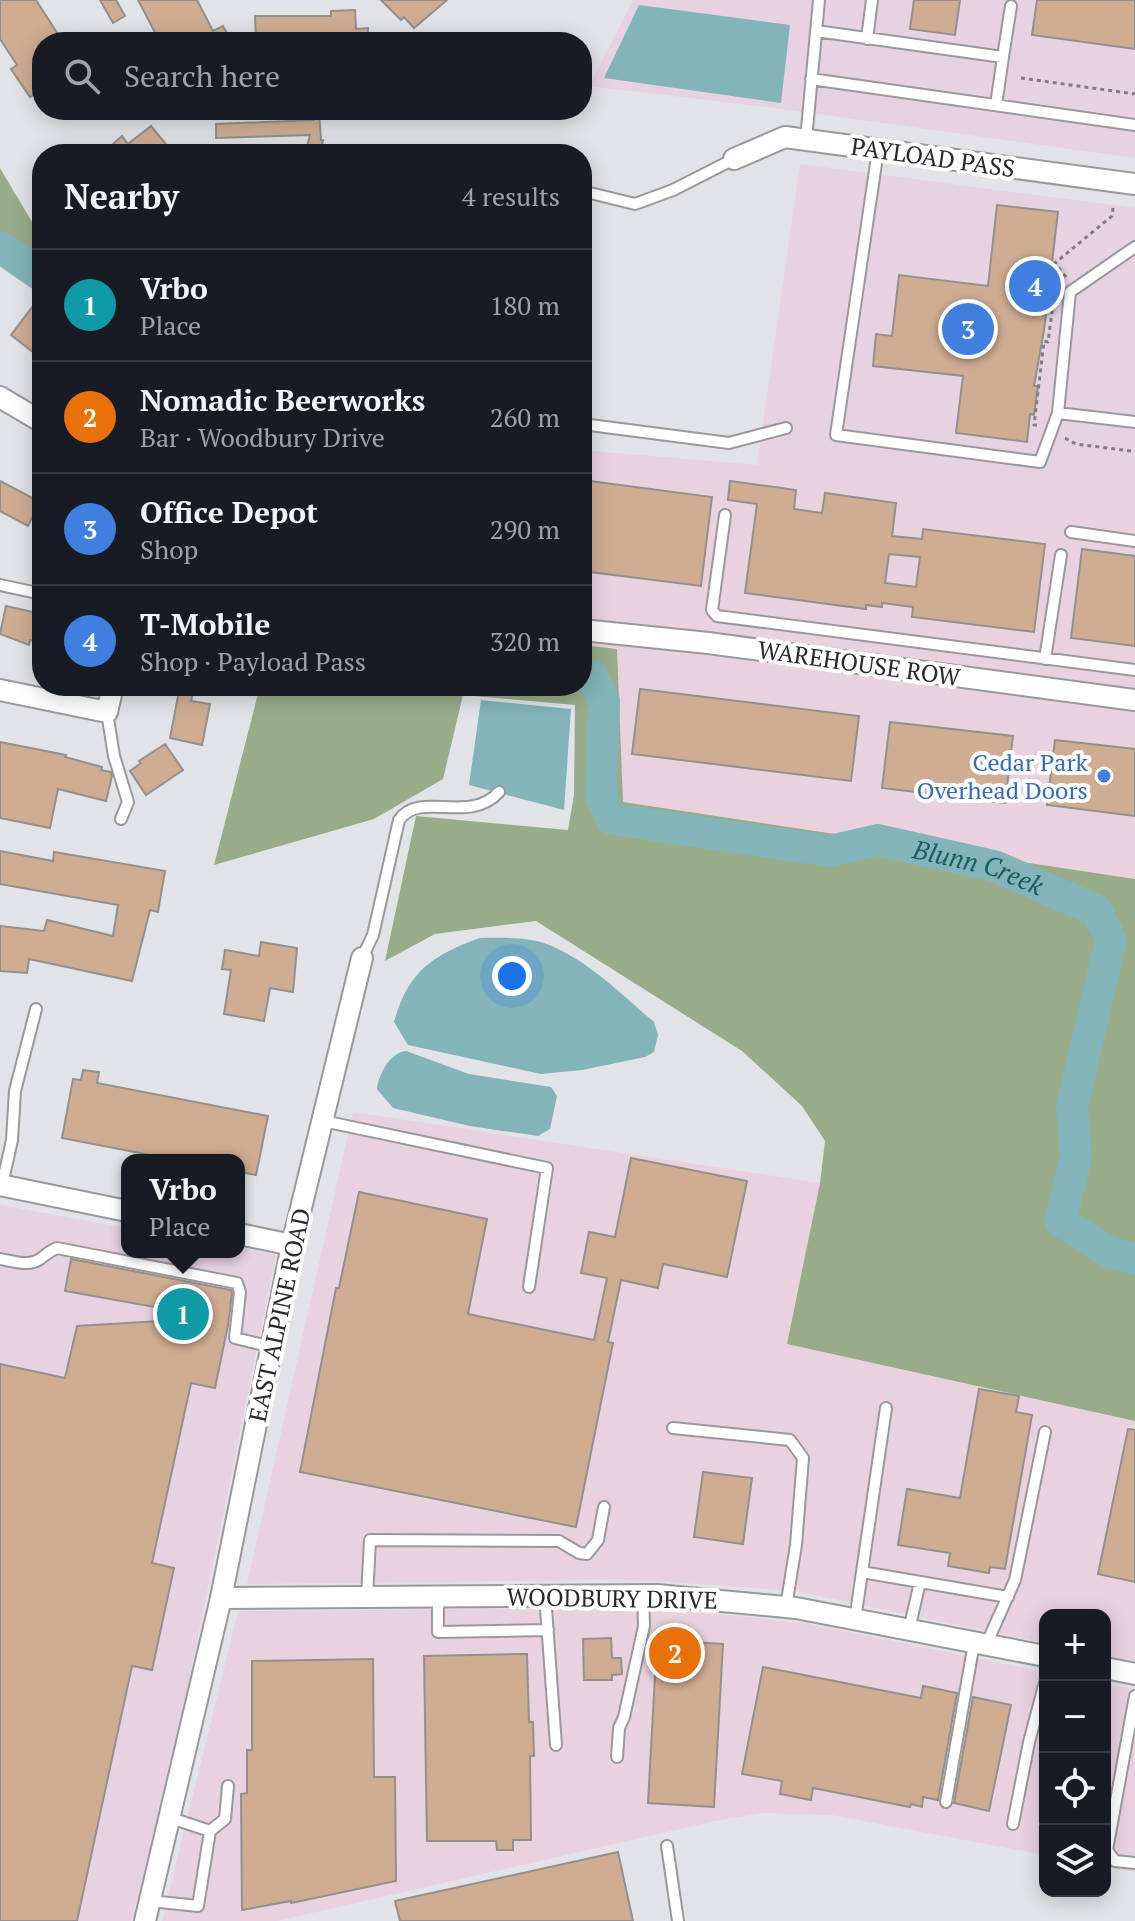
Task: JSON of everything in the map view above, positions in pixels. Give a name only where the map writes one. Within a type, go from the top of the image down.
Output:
[{"type":"street","name":"PAYLOAD PASS","points":[[734,159],[785,137],[1135,184]]},
{"type":"street","points":[[0,397],[32,416]]},
{"type":"street","name":"WAREHOUSE ROW","points":[[592,631],[708,643],[1135,700]]},
{"type":"street","points":[[0,690],[107,712],[111,696]]},
{"type":"street","name":"EAST ALPINE ROAD","points":[[147,1911],[221,1598],[292,1245],[362,958]]},
{"type":"street","points":[[1,1185],[121,1210]]},
{"type":"street","points":[[245,1235],[292,1245]]},
{"type":"street","name":"WOODBURY DRIVE","points":[[221,1598],[643,1595],[786,1607],[1039,1655]]},
{"type":"street","points":[[1111,1669],[1135,1674]]},
{"type":"lane","points":[[806,140],[819,0]]},
{"type":"lane","points":[[867,39],[872,0]]},
{"type":"lane","points":[[996,105],[1011,6]]},
{"type":"lane","points":[[816,31],[1003,57]]},
{"type":"lane","points":[[811,79],[1135,125]]},
{"type":"lane","points":[[878,150],[836,435],[1040,462],[1058,413],[1070,292],[1135,247]]},
{"type":"lane","points":[[592,193],[635,204],[673,190],[734,159]]},
{"type":"lane","points":[[1058,413],[1135,422]]},
{"type":"lane","points":[[592,425],[729,443],[786,428]]},
{"type":"lane","points":[[725,515],[712,610],[717,616],[1135,670]]},
{"type":"lane","points":[[1071,532],[1135,541]]},
{"type":"lane","points":[[1045,659],[1061,555]]},
{"type":"lane","points":[[0,585],[32,592]]},
{"type":"lane","points":[[107,712],[114,756],[128,802],[121,819]]},
{"type":"lane","name":"EAST ALPINE ROAD","points":[[362,958],[373,935],[399,820],[404,812],[417,807],[473,807],[491,801],[499,792]]},
{"type":"lane","points":[[1,1185],[12,1140],[15,1091],[36,1009]]},
{"type":"lane","points":[[323,1121],[547,1168],[529,1287]]},
{"type":"lane","points":[[0,1259],[28,1264],[57,1248],[237,1283],[240,1292],[235,1338],[272,1347]]},
{"type":"lane","points":[[855,1620],[886,1408]]},
{"type":"lane","points":[[673,1428],[790,1440],[803,1458],[796,1545],[786,1607]]},
{"type":"lane","points":[[946,1802],[980,1644],[1015,1580],[1045,1432]]},
{"type":"lane","points":[[367,1597],[370,1540],[559,1541],[579,1553],[587,1554],[598,1540],[604,1507]]},
{"type":"lane","points":[[862,1572],[1008,1597]]},
{"type":"lane","points":[[909,1630],[920,1582]]},
{"type":"lane","points":[[438,1595],[438,1632],[548,1630]]},
{"type":"lane","points":[[545,1595],[556,1745]]},
{"type":"lane","points":[[617,1757],[619,1728],[644,1626],[643,1595]]},
{"type":"lane","points":[[1135,1696],[1107,1850],[1115,1861],[1135,1863]]},
{"type":"lane","points":[[1013,1824],[1039,1704]]},
{"type":"lane","points":[[147,1911],[198,1906],[210,1831],[225,1819],[228,1786]]},
{"type":"lane","points":[[171,1818],[210,1831]]},
{"type":"lane","points":[[667,1846],[678,1921]]},
{"type":"path","points":[[1021,78],[1135,94]]},
{"type":"path","points":[[1065,438],[1076,444],[1131,451]]},
{"type":"shaded area","points":[[633,0],[1135,0],[1135,158],[775,108],[592,86],[592,80]]},
{"type":"shaded area","points":[[800,164],[1135,208],[1135,514],[757,465]]},
{"type":"shaded area","points":[[592,451],[757,465],[1135,514],[1135,879],[622,802],[617,650],[592,646]]},
{"type":"shaded area","points":[[353,1112],[820,1183],[787,1344],[1135,1421],[1135,1662],[1111,1656],[1111,1609],[1039,1609],[1039,1642],[795,1591],[593,1580],[247,1584]]},
{"type":"shaded area","points":[[0,1205],[121,1227],[121,1258],[245,1258],[245,1249],[276,1255],[167,1788],[131,1921],[0,1921]]},
{"type":"shaded area","points":[[659,1608],[804,1623],[1039,1671],[1039,1854],[832,1815],[764,1813],[715,1821],[277,1921],[162,1921],[238,1611]]},
{"type":"shaded area","points":[[1111,1685],[1135,1689],[1135,1872],[1111,1868]]},
{"type":"green space","points":[[0,168],[32,222],[32,279],[0,255]]},
{"type":"green space","points":[[592,646],[617,649],[623,802],[1135,879],[1135,1421],[787,1344],[820,1183],[825,1141],[802,1106],[742,1051],[536,921],[435,934],[385,961],[416,816],[568,830],[574,795],[575,705],[474,696],[592,696]]},
{"type":"green space","points":[[257,696],[463,696],[443,779],[374,819],[214,865]]},
{"type":"water","points":[[639,5],[790,25],[781,103],[604,78]]},
{"type":"water","points":[[481,700],[571,709],[564,810],[469,785]]},
{"type":"water","points":[[480,938],[537,941],[581,962],[654,1022],[658,1035],[654,1052],[645,1057],[582,1070],[541,1074],[408,1045],[394,1022],[415,978],[448,951]]},
{"type":"water","points":[[406,1051],[469,1074],[551,1087],[557,1096],[550,1129],[538,1136],[470,1126],[393,1108],[377,1089],[378,1083],[390,1060]]},
{"type":"building","points":[[0,0],[36,0],[57,32],[32,32],[30,97],[11,69],[17,65],[0,39]]},
{"type":"building","points":[[100,0],[116,0],[125,16],[113,23]]},
{"type":"building","points":[[138,0],[197,0],[213,31],[223,26],[226,32],[155,32]]},
{"type":"building","points":[[381,0],[447,0],[414,28]]},
{"type":"building","points":[[914,0],[960,0],[955,35],[910,29]]},
{"type":"building","points":[[1037,0],[1135,0],[1135,49],[1032,35]]},
{"type":"building","points":[[355,10],[356,29],[368,28],[368,32],[256,32],[255,16],[331,16],[331,11]]},
{"type":"building","points":[[320,120],[323,140],[322,144],[308,144],[310,135],[216,138],[216,124]]},
{"type":"building","points":[[151,126],[166,144],[128,144]]},
{"type":"building","points":[[122,136],[128,144],[113,144]]},
{"type":"building","points":[[997,205],[1058,212],[1034,386],[1038,386],[1034,415],[1030,414],[1027,442],[956,433],[963,376],[873,366],[876,334],[892,336],[899,275],[988,286]]},
{"type":"building","points":[[32,307],[32,351],[11,335]]},
{"type":"building","points":[[0,481],[32,498],[32,518],[28,526],[0,511]]},
{"type":"building","points":[[592,481],[712,497],[701,586],[592,572]]},
{"type":"building","points":[[730,481],[796,490],[794,509],[822,513],[825,493],[896,503],[892,536],[922,539],[923,529],[1045,544],[1034,632],[912,617],[913,607],[882,603],[882,607],[866,605],[866,609],[745,593],[757,504],[728,500]],"holes":[[[889,554],[920,557],[916,587],[885,583]]]},
{"type":"building","points":[[1082,549],[1135,556],[1135,646],[1071,638]]},
{"type":"building","points":[[6,606],[32,612],[32,640],[29,645],[0,634]]},
{"type":"building","points":[[640,689],[859,716],[851,781],[632,754]]},
{"type":"building","points":[[178,696],[192,696],[191,701],[210,704],[202,745],[170,738]]},
{"type":"building","points":[[890,722],[1013,736],[1005,803],[882,788]]},
{"type":"building","points":[[1055,740],[1135,749],[1135,816],[1047,805]]},
{"type":"building","points":[[0,742],[66,755],[111,772],[106,801],[58,789],[50,828],[0,818]]},
{"type":"building","points":[[165,744],[183,770],[146,795],[130,771],[141,763],[139,761]]},
{"type":"building","points":[[0,851],[53,861],[54,852],[165,871],[158,912],[150,910],[132,981],[29,959],[27,973],[0,971],[0,926],[44,931],[47,920],[113,936],[118,905],[0,884]]},
{"type":"building","points":[[261,942],[297,948],[293,992],[270,988],[264,1021],[224,1014],[231,970],[222,969],[225,950],[259,956]]},
{"type":"building","points":[[83,1070],[99,1072],[97,1083],[268,1116],[256,1175],[245,1173],[245,1154],[145,1154],[62,1138],[73,1079],[81,1080]]},
{"type":"building","points":[[631,1158],[747,1181],[727,1277],[663,1264],[658,1288],[621,1280],[608,1342],[613,1343],[576,1527],[300,1472],[336,1288],[339,1288],[359,1192],[487,1219],[468,1314],[594,1340],[607,1278],[581,1273],[589,1232],[615,1237]]},
{"type":"building","points":[[71,1259],[231,1290],[232,1293],[215,1388],[191,1383],[152,1563],[174,1568],[152,1670],[132,1666],[77,1921],[0,1921],[0,1364],[65,1378],[77,1326],[194,1319],[194,1314],[65,1291]]},
{"type":"building","points":[[979,1389],[1019,1396],[1016,1412],[1032,1415],[1005,1569],[990,1567],[989,1573],[948,1566],[950,1553],[898,1545],[907,1489],[960,1498]]},
{"type":"building","points":[[1128,1429],[1135,1430],[1135,1582],[1098,1574]]},
{"type":"building","points":[[703,1472],[752,1478],[743,1544],[694,1537]]},
{"type":"building","points":[[611,1638],[612,1658],[621,1658],[622,1674],[612,1675],[612,1680],[584,1680],[583,1639]]},
{"type":"building","points":[[657,1640],[723,1644],[714,1807],[648,1803]]},
{"type":"building","points":[[527,1654],[529,1722],[533,1722],[534,1756],[530,1756],[531,1840],[513,1840],[513,1850],[497,1850],[496,1841],[427,1841],[424,1656]]},
{"type":"building","points":[[373,1659],[374,1777],[395,1777],[396,1881],[242,1910],[241,1794],[247,1793],[247,1750],[252,1750],[252,1661]]},
{"type":"building","points":[[763,1667],[921,1698],[923,1686],[957,1693],[938,1800],[923,1797],[922,1807],[911,1804],[910,1807],[813,1788],[811,1800],[780,1794],[782,1781],[742,1774]]},
{"type":"building","points":[[973,1697],[1011,1705],[989,1811],[954,1803]]},
{"type":"building","points":[[618,1852],[633,1921],[400,1921],[395,1901]]},
{"type":"waterway","name":"Blunn Creek","points":[[0,247],[32,269]]},
{"type":"waterway","name":"Blunn Creek","points":[[592,676],[604,701],[601,797],[612,819],[829,851],[878,840],[994,866],[1096,910],[1111,940],[1072,1107],[1076,1158],[1060,1221],[1111,1253],[1135,1259]]},
{"type":"place","name":"T-Mobile","points":[[1035,286]]},
{"type":"place","name":"Office Depot","points":[[968,329]]},
{"type":"place","name":"Cedar Park Overhead Doors","points":[[1104,776]]},
{"type":"place","name":"Vrbo","points":[[183,1314]]},
{"type":"place","name":"Nomadic Beerworks","points":[[675,1653]]}]
